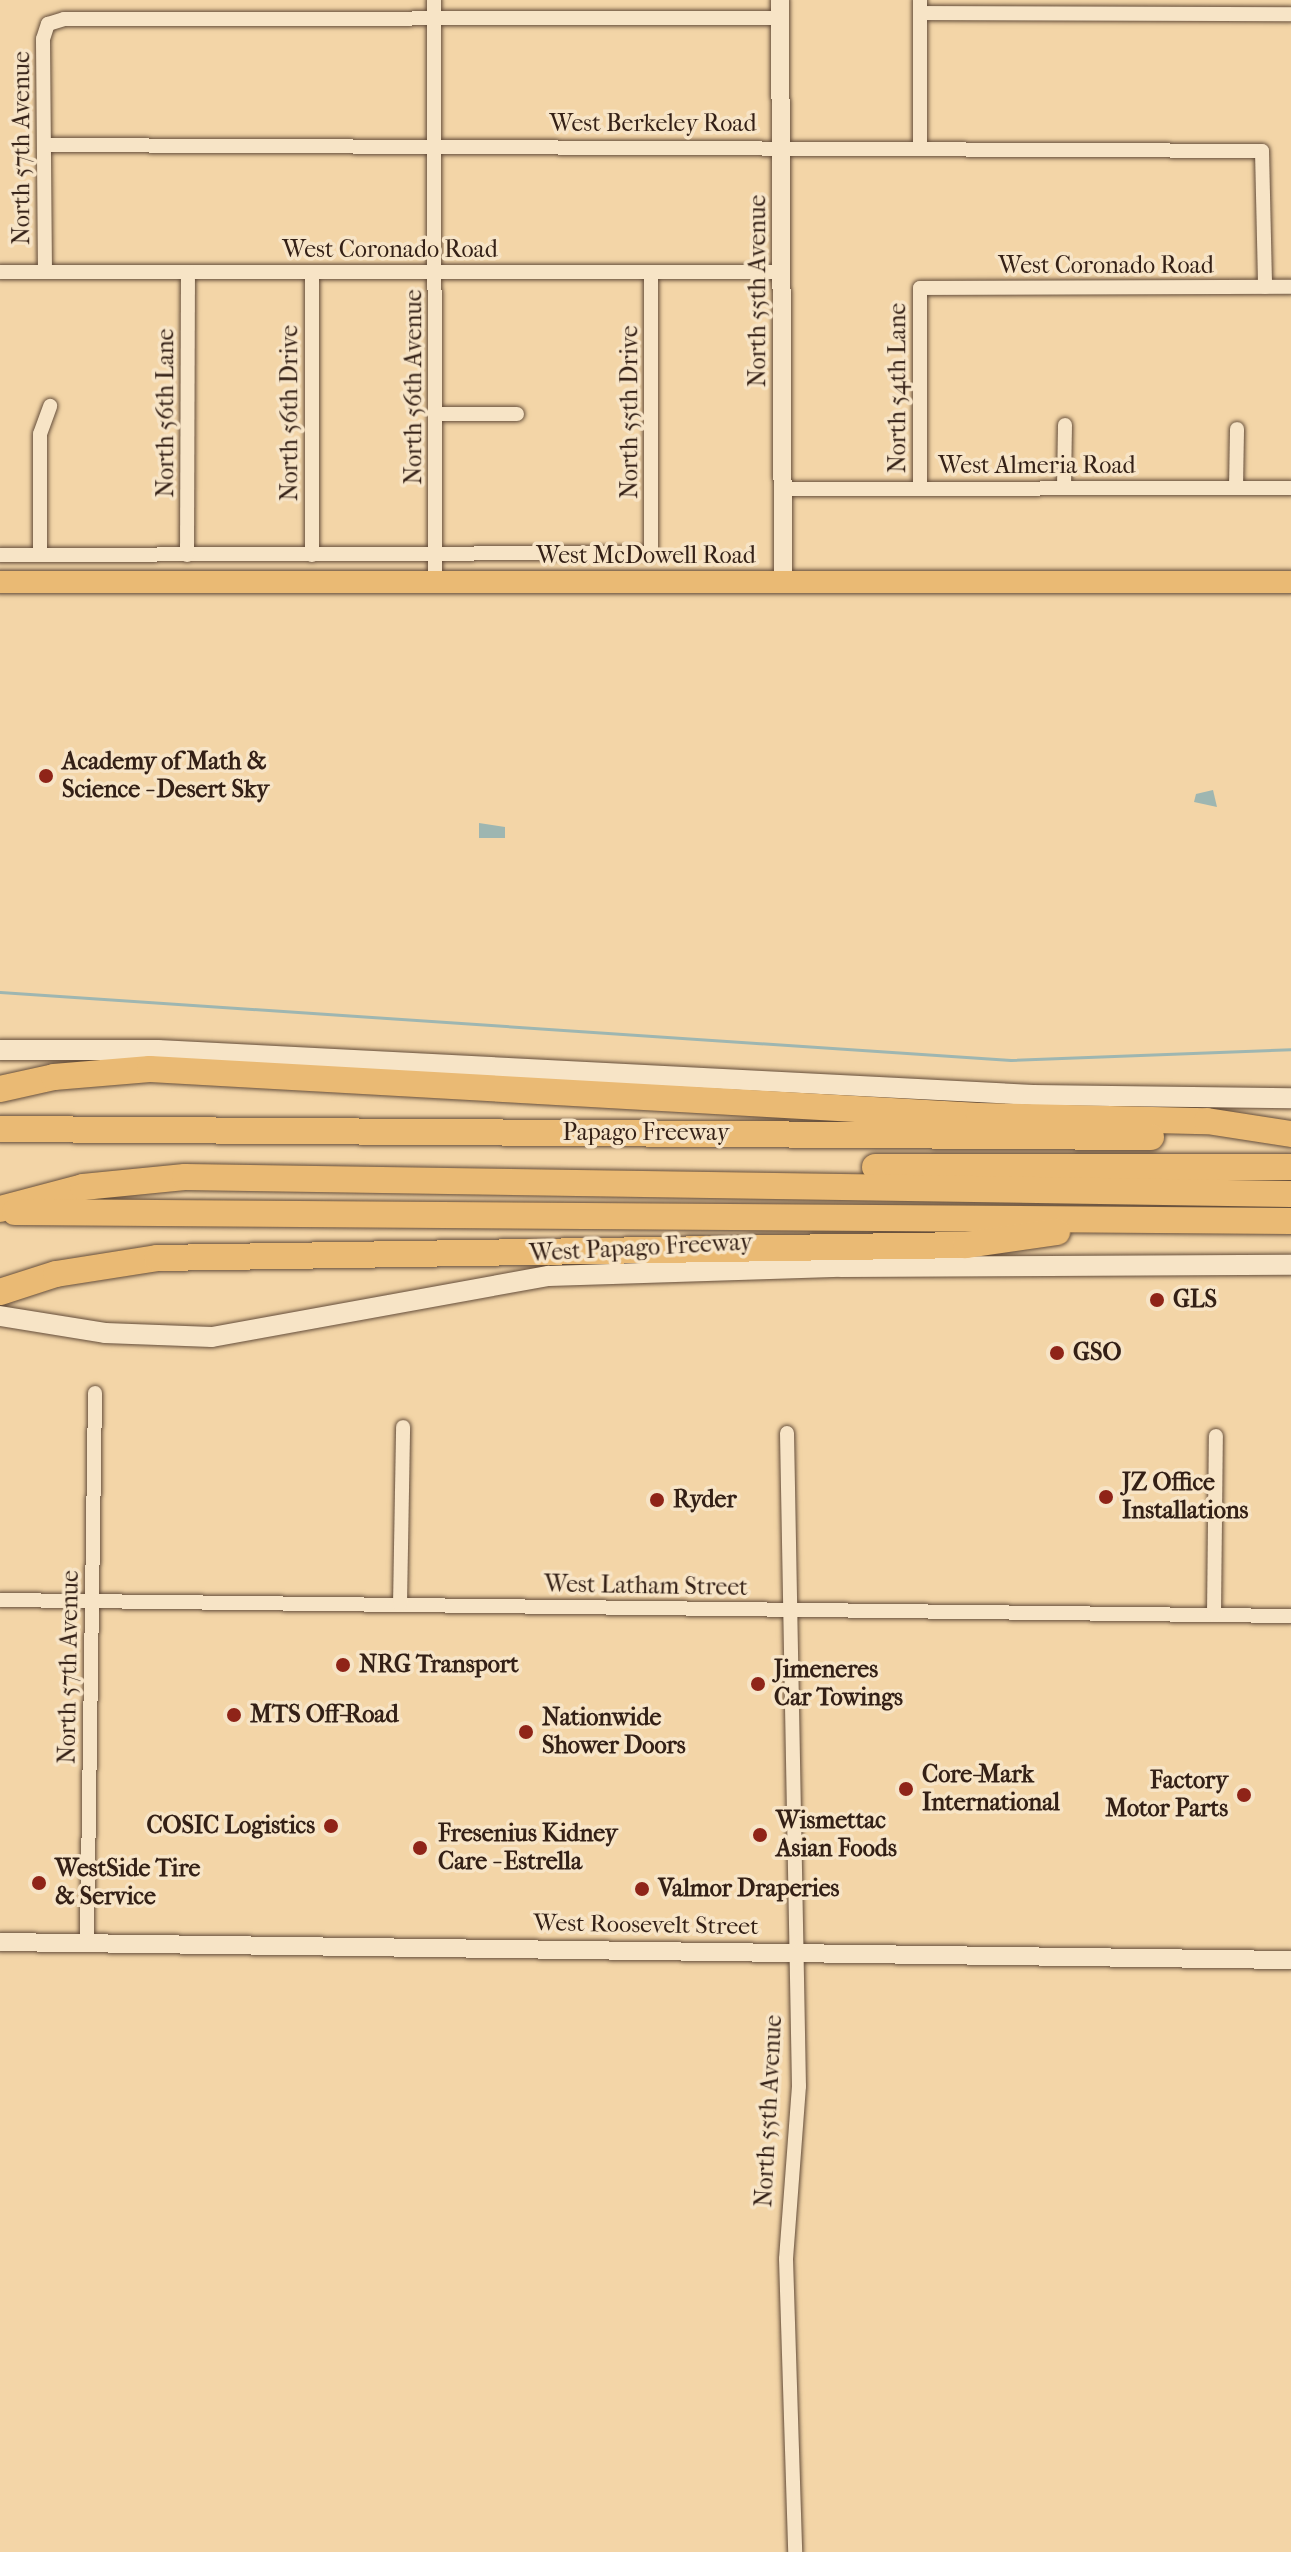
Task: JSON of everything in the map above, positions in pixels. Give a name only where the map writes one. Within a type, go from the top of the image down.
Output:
[{"type":"highway","points":[[0,1089],[92,1072],[179,1070],[979,1116],[1207,1121],[1291,1136]]},
{"type":"highway","points":[[0,1121],[208,1129]]},
{"type":"highway","name":"Papago Freeway","points":[[0,1129],[1291,1136]]},
{"type":"highway","points":[[0,1196],[81,1174],[1291,1167]]},
{"type":"highway","points":[[0,1210],[121,1181],[200,1172],[1291,1194]]},
{"type":"highway","points":[[0,1210],[1291,1221]]},
{"type":"highway","points":[[5,1290],[71,1270],[157,1258],[966,1245],[1148,1220]]},
{"type":"main road","name":"West McDowell Road","points":[[0,582],[1291,582]]},
{"type":"main road","points":[[0,1050],[174,1051],[1033,1095],[1291,1098]]},
{"type":"main road","name":"West Papago Freeway","points":[[0,1316],[105,1333],[212,1337],[563,1275],[810,1267],[1291,1265]]},
{"type":"street","name":"North 56th Avenue","points":[[434,0],[435,582]]},
{"type":"street","points":[[920,148],[920,6],[1291,14]]},
{"type":"street","points":[[434,20],[780,9]]},
{"type":"street","name":"North 55th Avenue","points":[[780,9],[783,582]]},
{"type":"street","name":"North 57th Avenue","points":[[45,272],[44,145],[48,24],[64,19],[434,20]]},
{"type":"street","name":"West Berkeley Road","points":[[44,145],[782,145],[1262,151],[1265,287]]},
{"type":"street","name":"West Coronado Road","points":[[0,272],[781,272]]},
{"type":"street","name":"North 56th Lane","points":[[187,555],[188,272]]},
{"type":"street","name":"North 56th Drive","points":[[312,272],[312,555]]},
{"type":"street","name":"North 55th Drive","points":[[651,272],[651,553]]},
{"type":"street","name":"West Coronado Road","points":[[920,288],[1291,287]]},
{"type":"street","name":"North 54th Lane","points":[[920,288],[920,489]]},
{"type":"street","points":[[40,555],[40,434],[50,406]]},
{"type":"street","points":[[436,414],[517,414]]},
{"type":"street","points":[[1064,488],[1065,425]]},
{"type":"street","points":[[1236,488],[1237,429]]},
{"type":"street","name":"West Almeria Road","points":[[783,489],[1291,488]]},
{"type":"street","name":"West McDowell Road","points":[[0,555],[651,553]]},
{"type":"street","name":"North 57th Avenue","points":[[87,1941],[95,1393]]},
{"type":"street","points":[[400,1605],[403,1427]]},
{"type":"street","name":"North 55th Avenue","points":[[787,1433],[799,2086],[786,2259],[795,2552]]},
{"type":"street","points":[[1214,1615],[1216,1436]]},
{"type":"street","name":"West Latham Street","points":[[0,1600],[1291,1616]]},
{"type":"street","name":"West Roosevelt Street","points":[[0,1942],[1291,1960]]},
{"type":"water","points":[[1213,790],[1217,807],[1194,802],[1196,794]]},
{"type":"water","points":[[479,823],[505,827],[505,838],[479,838]]},
{"type":"waterway","points":[[0,992],[1011,1060],[1291,1049]]},
{"type":"place","name":"Academy of Math & Science - Desert Sky","points":[[46,776]]},
{"type":"place","name":"GLS","points":[[1157,1300]]},
{"type":"place","name":"GSO","points":[[1057,1353]]},
{"type":"place","name":"JZ Office Installations","points":[[1106,1497]]},
{"type":"place","name":"Ryder","points":[[657,1500]]},
{"type":"place","name":"NRG Transport","points":[[343,1665]]},
{"type":"place","name":"Jimeneres Car Towings","points":[[758,1684]]},
{"type":"place","name":"MTS Off-Road","points":[[234,1715]]},
{"type":"place","name":"Nationwide Shower Doors","points":[[526,1732]]},
{"type":"place","name":"Core-Mark International","points":[[906,1789]]},
{"type":"place","name":"Factory Motor Parts","points":[[1244,1795]]},
{"type":"place","name":"COSIC Logistics","points":[[331,1826]]},
{"type":"place","name":"Wismettac Asian Foods","points":[[760,1835]]},
{"type":"place","name":"Fresenius Kidney Care - Estrella","points":[[420,1848]]},
{"type":"place","name":"WestSide Tire & Service","points":[[39,1883]]},
{"type":"place","name":"Valmor Draperies","points":[[642,1889]]}]
